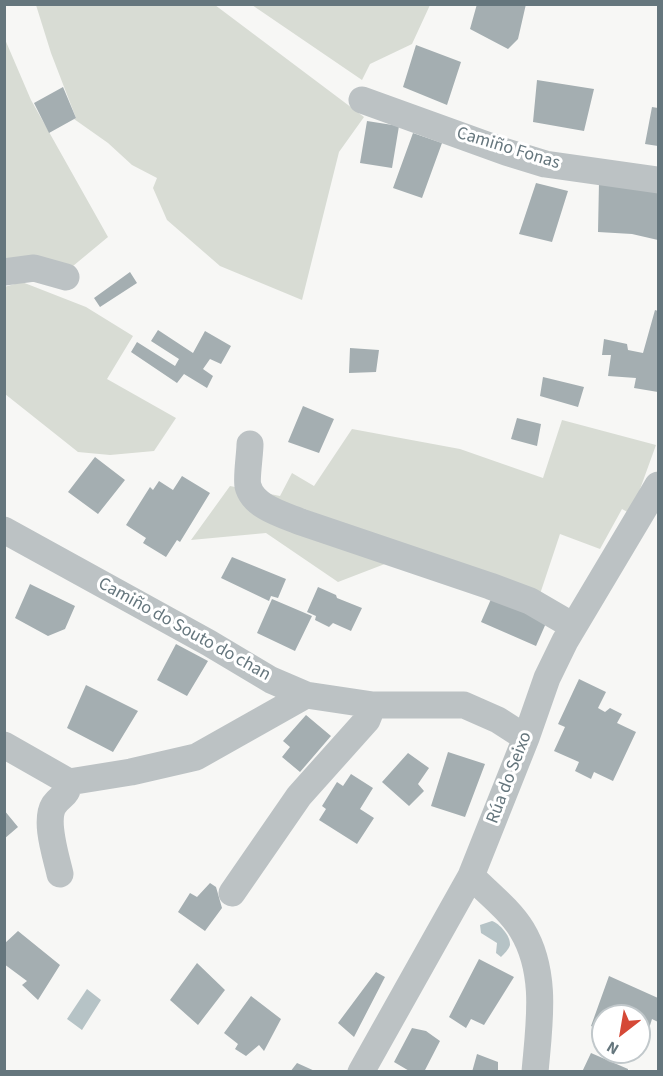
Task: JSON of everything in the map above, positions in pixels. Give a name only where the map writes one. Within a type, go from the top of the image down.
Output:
[{"type":"street","name":"Camiño Fonas","points":[[362,100],[506,152],[546,164],[658,180]]},
{"type":"street","points":[[4,272],[34,268],[66,277]]},
{"type":"street","points":[[250,444],[247,485],[254,497],[267,507],[301,522],[530,602],[573,626]]},
{"type":"street","name":"Rúa do Seixo","points":[[361,1071],[471,876],[526,738],[547,678],[573,626],[658,485]]},
{"type":"street","name":"Camiño do Souto do chan","points":[[4,530],[200,638],[271,680],[306,695],[373,705],[464,705],[498,720],[526,738]]},
{"type":"street","points":[[4,745],[69,782],[131,772],[196,757],[306,695]]},
{"type":"street","points":[[232,893],[299,796],[367,720],[373,705]]},
{"type":"street","points":[[60,874],[50,823],[53,806],[68,792],[69,782]]},
{"type":"street","points":[[471,876],[521,928],[531,947],[539,979],[540,1011],[535,1071]]},
{"type":"shaded area","points":[[36,5],[215,5],[364,117],[339,152],[302,300],[220,266],[167,220],[153,188],[157,178],[132,165],[108,143],[74,119],[76,118],[51,53]]},
{"type":"shaded area","points":[[252,5],[430,5],[412,44],[370,64],[362,80]]},
{"type":"shaded area","points":[[4,37],[31,100],[108,237],[67,271],[5,268]]},
{"type":"shaded area","points":[[22,282],[86,307],[133,336],[107,379],[176,418],[154,451],[110,455],[78,452],[5,394],[4,287]]},
{"type":"shaded area","points":[[562,420],[656,445],[631,514],[622,509],[600,549],[560,534],[538,600],[390,562],[338,582],[266,533],[191,540],[230,486],[280,496],[292,473],[314,486],[352,429],[460,449],[543,478]]},
{"type":"shaded area","points":[[492,921],[504,930],[510,941],[509,948],[501,957],[496,953],[497,943],[481,933],[480,925]]},
{"type":"shaded area","points":[[87,989],[101,1000],[82,1030],[67,1019]]},
{"type":"building","points":[[477,4],[526,4],[518,39],[508,49],[470,29]]},
{"type":"building","points":[[416,45],[461,62],[447,105],[403,87]]},
{"type":"building","points":[[537,80],[594,89],[584,131],[533,122]]},
{"type":"building","points":[[63,87],[76,118],[49,133],[34,103]]},
{"type":"building","points":[[652,107],[658,108],[658,146],[645,144]]},
{"type":"building","points":[[367,121],[399,126],[392,168],[360,163]]},
{"type":"building","points":[[413,133],[442,143],[422,198],[393,188]]},
{"type":"building","points":[[599,182],[658,192],[658,240],[632,234],[598,232]]},
{"type":"building","points":[[536,183],[568,191],[552,242],[519,234]]},
{"type":"building","points":[[130,272],[137,283],[100,307],[94,298]]},
{"type":"building","points":[[655,310],[658,311],[658,392],[634,388],[636,378],[608,376],[611,355],[602,355],[604,339],[627,344],[628,350],[643,353]]},
{"type":"building","points":[[158,330],[193,353],[205,331],[231,346],[221,364],[210,359],[203,369],[213,376],[207,388],[184,374],[177,383],[131,352],[137,342],[175,366],[179,359],[151,341]]},
{"type":"building","points":[[350,348],[379,350],[376,372],[349,373]]},
{"type":"building","points":[[543,377],[584,387],[578,407],[540,396]]},
{"type":"building","points":[[303,406],[334,419],[319,453],[288,442]]},
{"type":"building","points":[[517,418],[541,424],[537,446],[511,439]]},
{"type":"building","points":[[95,457],[125,480],[98,514],[68,492]]},
{"type":"building","points":[[182,476],[210,493],[180,542],[177,540],[166,557],[143,543],[146,538],[126,525],[150,487],[153,490],[159,481],[173,490]]},
{"type":"building","points":[[232,557],[286,579],[278,598],[271,596],[269,601],[221,578]]},
{"type":"building","points":[[30,584],[75,606],[65,629],[48,636],[15,618]]},
{"type":"building","points":[[318,587],[362,608],[351,631],[333,623],[329,627],[315,620],[316,616],[307,612]]},
{"type":"building","points":[[495,590],[550,614],[536,646],[481,622]]},
{"type":"building","points":[[272,599],[312,616],[295,651],[257,633]]},
{"type":"building","points":[[176,644],[208,661],[187,696],[157,680]]},
{"type":"building","points":[[579,679],[606,692],[598,708],[605,712],[610,708],[622,714],[617,723],[636,732],[613,781],[594,772],[591,779],[575,771],[579,762],[554,751],[565,727],[558,724]]},
{"type":"building","points":[[86,685],[138,711],[113,752],[67,728]]},
{"type":"building","points":[[306,715],[331,736],[300,772],[282,757],[290,747],[283,741]]},
{"type":"building","points":[[448,752],[485,764],[465,817],[431,806]]},
{"type":"building","points":[[408,753],[429,768],[418,784],[424,791],[409,806],[382,782]]},
{"type":"building","points":[[351,774],[373,788],[360,809],[374,818],[357,844],[319,820],[326,809],[322,806],[337,782],[343,786]]},
{"type":"building","points":[[4,810],[18,827],[4,839]]},
{"type":"building","points":[[210,883],[216,887],[222,908],[205,931],[178,912],[190,893],[197,897]]},
{"type":"building","points":[[18,931],[60,965],[38,1000],[22,985],[27,981],[4,964],[4,944]]},
{"type":"building","points":[[479,959],[514,977],[484,1025],[471,1019],[466,1028],[449,1017]]},
{"type":"building","points":[[197,963],[225,990],[198,1025],[170,1000]]},
{"type":"building","points":[[376,972],[385,977],[354,1037],[338,1023]]},
{"type":"building","points":[[609,976],[658,998],[658,1022],[652,1019],[651,1022],[651,1004],[599,1004]]},
{"type":"building","points":[[251,996],[281,1019],[264,1051],[259,1045],[246,1056],[235,1049],[238,1044],[224,1033]]},
{"type":"building","points":[[412,1028],[426,1031],[440,1041],[424,1072],[411,1072],[394,1062]]},
{"type":"building","points":[[591,1053],[591,1064],[616,1064],[628,1069],[628,1072],[582,1072]]},
{"type":"building","points":[[477,1054],[498,1062],[498,1072],[472,1072]]},
{"type":"building","points":[[297,1063],[317,1072],[290,1072]]}]
